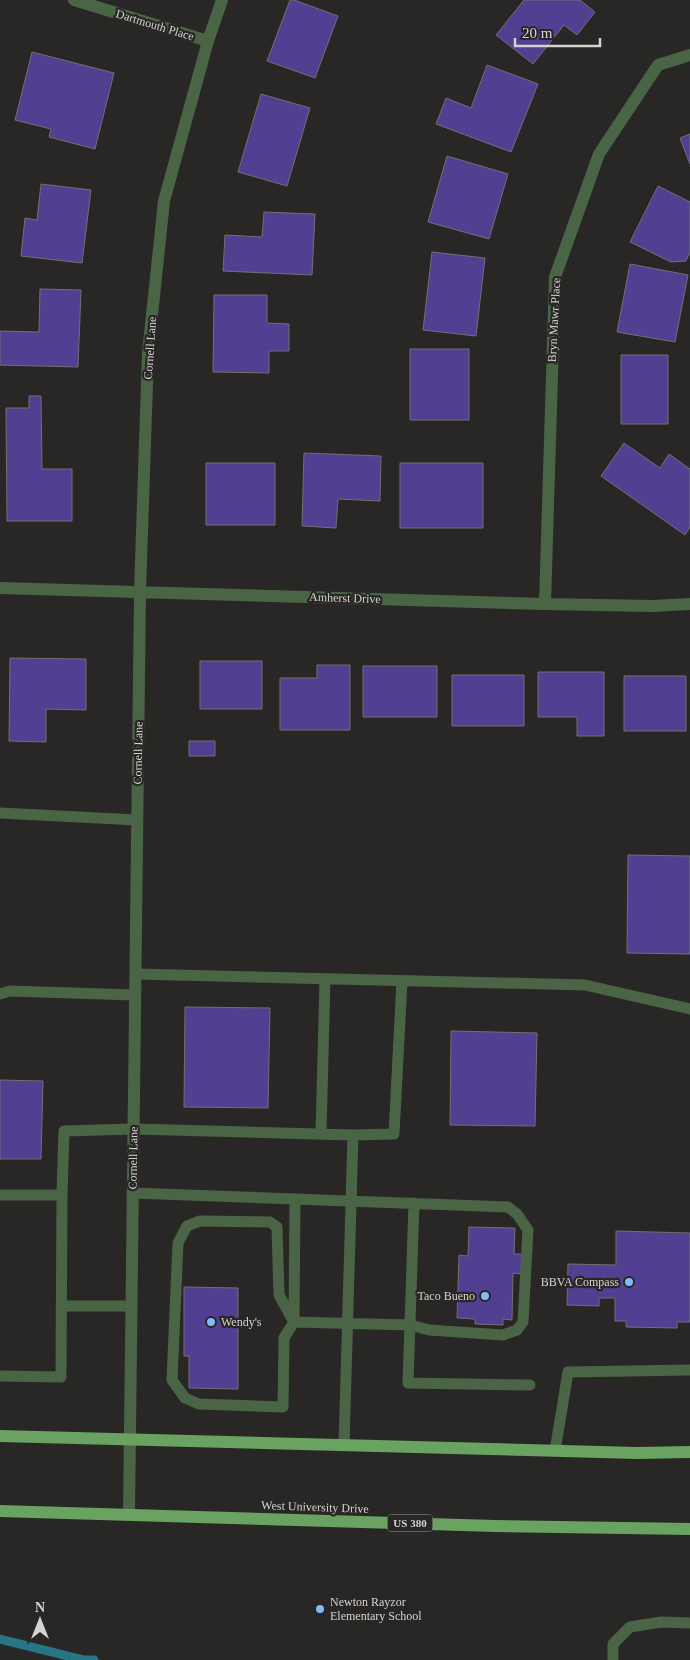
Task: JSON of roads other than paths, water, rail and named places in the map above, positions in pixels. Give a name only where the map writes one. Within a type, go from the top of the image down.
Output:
[{"type":"main road","points":[[0,1436],[637,1453],[690,1452]]},
{"type":"main road","name":"West University Drive","points":[[0,1511],[495,1526],[690,1529]]},
{"type":"street","name":"Dartmouth Place","points":[[74,0],[208,42]]},
{"type":"street","name":"Cornell Lane","points":[[129,1514],[140,592],[148,353],[164,201],[208,42],[222,0]]},
{"type":"street","name":"Bryn Mawr Place","points":[[545,604],[554,277],[599,154],[658,65],[690,56]]},
{"type":"street","name":"Amherst Drive","points":[[0,588],[545,604],[652,606],[690,604]]},
{"type":"lane","points":[[0,813],[137,820]]},
{"type":"lane","points":[[136,974],[585,985],[690,1009]]},
{"type":"lane","points":[[321,1133],[324,979]]},
{"type":"lane","points":[[0,1376],[61,1376],[64,1131],[133,1129],[353,1135],[394,1134],[402,981]]},
{"type":"lane","points":[[0,994],[10,991],[135,995]]},
{"type":"lane","points":[[344,1445],[353,1135]]},
{"type":"lane","points":[[132,1193],[508,1207],[517,1214],[528,1230],[523,1322],[517,1330],[503,1335],[429,1330],[410,1325],[294,1322]]},
{"type":"lane","points":[[0,1195],[62,1196]]},
{"type":"lane","points":[[294,1322],[279,1295],[278,1227],[270,1222],[200,1221],[187,1226],[178,1242],[172,1380],[185,1398],[199,1404],[283,1407],[284,1338],[294,1322],[295,1199]]},
{"type":"lane","points":[[414,1203],[408,1383],[530,1384]]},
{"type":"lane","points":[[61,1306],[131,1306]]},
{"type":"lane","points":[[555,1451],[568,1372],[690,1370]]},
{"type":"lane","points":[[614,1660],[613,1644],[630,1627],[661,1622],[690,1623]]},
{"type":"waterway","points":[[0,1639],[84,1660],[94,1660]]},
{"type":"place","name":"BBVA Compass","points":[[629,1282]]},
{"type":"place","name":"Taco Bueno","points":[[485,1296]]},
{"type":"place","name":"Wendy's","points":[[211,1322]]},
{"type":"place","name":"Newton Rayzor Elementary School","points":[[320,1609]]}]
